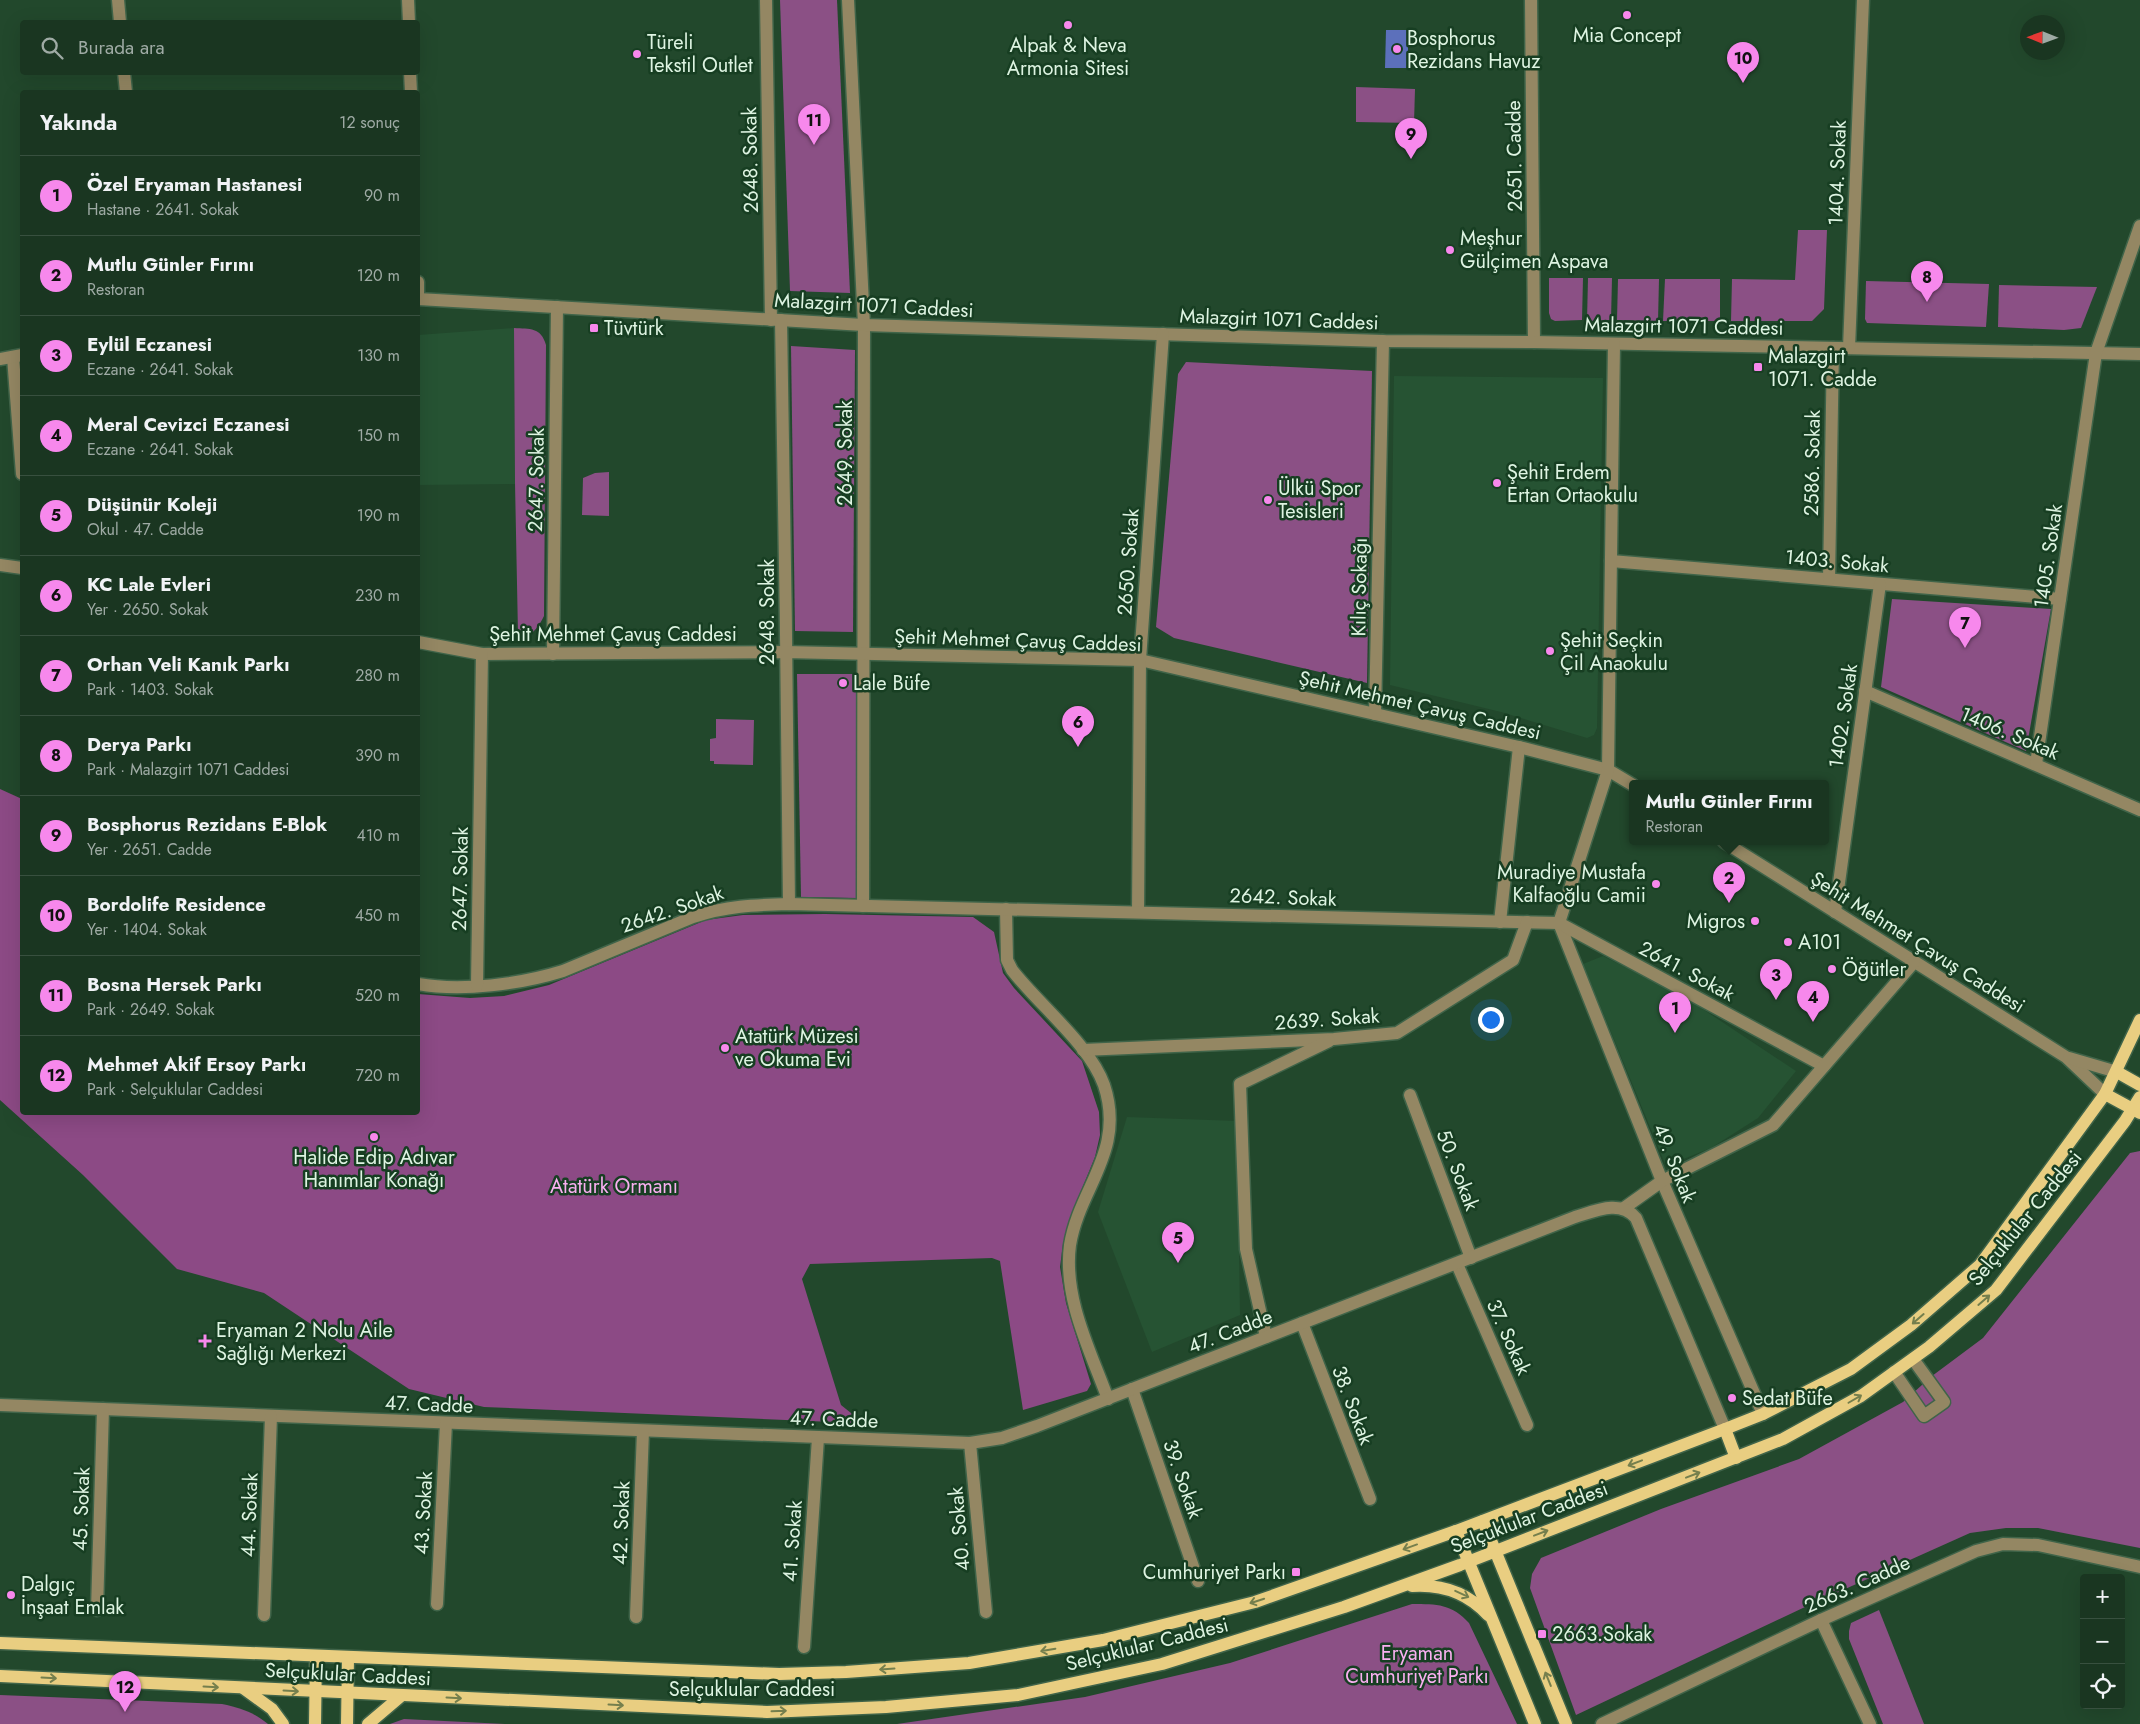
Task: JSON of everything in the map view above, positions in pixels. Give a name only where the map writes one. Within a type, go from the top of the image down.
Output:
[{"type":"main road","name":"Selçuklular Caddesi","points":[[0,1643],[778,1674],[846,1672],[969,1663],[1103,1640],[1255,1602],[1456,1531],[1725,1430],[1763,1414],[1852,1369],[1911,1325],[1980,1265],[2105,1094],[2140,1020]]},
{"type":"main road","points":[[2116,1072],[2140,1085]]},
{"type":"main road","points":[[2105,1094],[2136,1111]]},
{"type":"main road","name":"Selçuklular Caddesi","points":[[0,1676],[767,1712],[886,1707],[1018,1694],[1162,1664],[1344,1607],[1469,1561],[1783,1439],[1861,1396],[1929,1347],[1996,1290],[2136,1111],[2140,1097]]},
{"type":"main road","points":[[1725,1430],[1736,1458]]},
{"type":"main road","points":[[1483,1521],[1566,1724]]},
{"type":"main road","points":[[1456,1531],[1536,1724]]},
{"type":"main road","points":[[1397,1588],[1424,1586],[1456,1591],[1473,1600],[1493,1620]]},
{"type":"main road","points":[[315,1724],[316,1657]]},
{"type":"main road","points":[[347,1724],[348,1658]]},
{"type":"main road","points":[[243,1688],[272,1709],[283,1724]]},
{"type":"main road","points":[[368,1724],[401,1696]]},
{"type":"street","points":[[118,0],[120,20]]},
{"type":"street","points":[[408,0],[409,20]]},
{"type":"street","name":"2648. Sokak","points":[[766,0],[776,320],[786,537],[785,652],[789,904]]},
{"type":"street","name":"2649. Sokak","points":[[848,0],[864,325],[863,906]]},
{"type":"street","name":"2651. Cadde","points":[[1531,0],[1534,342]]},
{"type":"street","name":"1404. Sokak","points":[[1849,348],[1863,0]]},
{"type":"street","points":[[124,75],[126,90]]},
{"type":"street","points":[[410,75],[411,90]]},
{"type":"street","name":"1405. Sokak","points":[[2036,764],[2096,353],[2140,226]]},
{"type":"street","name":"Malazgirt 1071 Caddesi","points":[[420,299],[864,325],[1383,342],[1534,342],[2140,354]]},
{"type":"street","name":"2647. Sokak","points":[[553,654],[557,307]]},
{"type":"street","name":"2650. Sokak","points":[[1138,912],[1140,660],[1163,334]]},
{"type":"street","name":"Kılıç Sokağı","points":[[1375,714],[1383,342]]},
{"type":"street","points":[[1559,923],[1608,770],[1614,344]]},
{"type":"street","name":"2586. Sokak","points":[[1829,579],[1833,348]]},
{"type":"street","points":[[12,357],[20,451]]},
{"type":"street","name":"1403. Sokak","points":[[1611,560],[2060,599]]},
{"type":"street","points":[[0,564],[20,568]]},
{"type":"street","name":"1402. Sokak","points":[[1835,912],[1880,584]]},
{"type":"street","name":"Şehit Mehmet Çavuş Caddesi","points":[[420,642],[482,654],[785,652],[1140,660],[1519,746],[1608,770],[1629,783]]},
{"type":"street","name":"2647. Sokak","points":[[477,985],[482,654]]},
{"type":"street","name":"1406. Sokak","points":[[1865,691],[2140,810]]},
{"type":"street","points":[[1500,922],[1519,746]]},
{"type":"street","name":"Şehit Mehmet Çavuş Caddesi","points":[[1729,845],[2066,1057],[2105,1094]]},
{"type":"street","name":"2642. Sokak","points":[[420,984],[441,986],[522,982],[556,973],[712,911],[736,906],[789,904],[1559,923]]},
{"type":"street","points":[[1006,909],[1007,960],[1012,970],[1083,1050],[1104,1084],[1109,1104],[1110,1124],[1108,1142],[1070,1244],[1070,1280],[1076,1313],[1108,1399]]},
{"type":"street","name":"2639. Sokak","points":[[1083,1050],[1334,1039],[1397,1033],[1513,960],[1527,922]]},
{"type":"street","name":"2641. Sokak","points":[[1559,923],[1824,1066]]},
{"type":"street","name":"49. Sokak","points":[[1559,923],[1662,1181],[1763,1414]]},
{"type":"street","points":[[1725,1430],[1636,1218],[1624,1208],[1662,1181],[1773,1125],[1914,962]]},
{"type":"street","points":[[1266,1337],[1246,1249],[1240,1084],[1334,1039]]},
{"type":"street","name":"Şehit Mehmet Çavuş Caddesi","points":[[2066,1057],[2116,1072]]},
{"type":"street","name":"50. Sokak","points":[[1410,1095],[1471,1258]]},
{"type":"street","name":"47. Cadde","points":[[0,1405],[970,1443],[1002,1438],[1108,1399],[1575,1217],[1604,1209],[1624,1208]]},
{"type":"street","name":"37. Sokak","points":[[1457,1264],[1527,1425]]},
{"type":"street","name":"38. Sokak","points":[[1302,1323],[1370,1499]]},
{"type":"street","points":[[1894,1372],[1924,1416],[1944,1402],[1913,1359]]},
{"type":"street","name":"39. Sokak","points":[[1132,1389],[1198,1581]]},
{"type":"street","name":"45. Sokak","points":[[97,1610],[103,1409]]},
{"type":"street","name":"44. Sokak","points":[[264,1615],[271,1416]]},
{"type":"street","name":"43. Sokak","points":[[437,1604],[446,1423]]},
{"type":"street","name":"42. Sokak","points":[[636,1617],[643,1431]]},
{"type":"street","name":"41. Sokak","points":[[804,1647],[818,1438]]},
{"type":"street","name":"40. Sokak","points":[[970,1443],[986,1612]]},
{"type":"street","name":"2663. Cadde","points":[[1602,1724],[1820,1620],[1976,1551],[2003,1544],[2038,1545],[2140,1567]]},
{"type":"street","points":[[1820,1620],[1870,1724]]},
{"type":"shaded area","points":[[514,328],[515,484],[420,485],[420,335]]},
{"type":"shaded area","name":"Şehit Erdem Ertan Ortaokulu","points":[[1394,376],[1603,378],[1597,728],[1594,735],[1587,738],[1501,712],[1390,685]]},
{"type":"shaded area","points":[[1603,956],[1680,994],[1796,1071],[1758,1118],[1711,1148],[1666,1166],[1583,964]]},
{"type":"shaded area","points":[[1127,1117],[1237,1121],[1240,1315],[1152,1352],[1098,1212]]},
{"type":"green space","points":[[780,0],[837,0],[850,293],[790,291]]},
{"type":"green space","points":[[1356,87],[1415,89],[1414,123],[1356,122]]},
{"type":"green space","points":[[1798,230],[1827,230],[1824,309],[1812,321],[1731,321],[1732,279],[1795,280]]},
{"type":"green space","points":[[1549,278],[1583,278],[1582,320],[1555,321],[1551,319],[1549,313]]},
{"type":"green space","points":[[1588,278],[1612,278],[1611,320],[1587,321]]},
{"type":"green space","points":[[1618,279],[1659,279],[1658,321],[1617,320]]},
{"type":"green space","points":[[1665,279],[1720,279],[1720,321],[1663,321]]},
{"type":"green space","points":[[1866,281],[1989,284],[1986,327],[1867,323],[1865,319]]},
{"type":"green space","points":[[1999,285],[2097,287],[2081,328],[2064,330],[1998,327]]},
{"type":"green space","points":[[514,328],[530,329],[538,332],[546,345],[544,616],[534,631],[527,635],[518,634]]},
{"type":"green space","points":[[791,346],[855,350],[853,632],[795,631]]},
{"type":"green space","name":"Ülkü Spor Tesisleri","points":[[1186,362],[1372,371],[1367,683],[1174,638],[1156,627],[1178,374]]},
{"type":"green space","points":[[609,472],[609,516],[582,515],[583,478],[595,473]]},
{"type":"green space","points":[[1892,599],[2051,609],[2026,751],[1881,687]]},
{"type":"green space","points":[[797,674],[858,674],[858,898],[801,897]]},
{"type":"green space","points":[[716,719],[754,720],[753,765],[714,764],[714,761],[710,761],[710,739],[716,738]]},
{"type":"green space","name":"Atatürk Ormanı","points":[[0,789],[20,798],[20,1115],[420,1115],[420,994],[470,998],[504,996],[549,985],[706,920],[743,915],[825,914],[973,917],[994,932],[1003,973],[1014,988],[1082,1061],[1099,1112],[1100,1135],[1095,1157],[1074,1208],[1063,1244],[1060,1267],[1066,1303],[1091,1384],[1087,1391],[1023,1410],[1000,1261],[992,1258],[810,1264],[802,1279],[841,1405],[856,1417],[856,1423],[484,1407],[409,1389],[264,1293],[177,1269],[83,1175],[0,1100]]},
{"type":"green space","points":[[2140,1151],[2140,1548],[2038,1528],[2006,1528],[1970,1533],[1805,1607],[1576,1715],[1530,1588],[1532,1574],[1541,1558],[1661,1509],[1799,1459],[1903,1402],[1932,1376],[1983,1338],[2130,1153]]},
{"type":"green space","name":"Eryaman Cumhuriyet Parkı","points":[[1412,1604],[1444,1606],[1456,1612],[1469,1623],[1517,1724],[897,1724],[1085,1697],[1230,1663]]},
{"type":"green space","points":[[1879,1610],[1924,1724],[1883,1724],[1849,1639],[1851,1623]]},
{"type":"green space","points":[[0,1695],[222,1704],[247,1711],[268,1724],[0,1724]]},
{"type":"green space","points":[[404,1719],[505,1724],[390,1724]]},
{"type":"water","name":"Bosphorus Rezidans Havuz","points":[[1386,30],[1408,30],[1408,68],[1385,68]]},
{"type":"place","name":"Mia Concept","points":[[1627,15]]},
{"type":"place","name":"Alpak & Neva Armonia Sitesi","points":[[1068,25]]},
{"type":"place","name":"Bosphorus Rezidans Havuz","points":[[1397,49]]},
{"type":"place","name":"Türeli Tekstil Outlet","points":[[637,54]]},
{"type":"place","name":"Bordolife Residence","points":[[1743,83]]},
{"type":"place","name":"Bosna Hersek Parkı","points":[[814,145]]},
{"type":"place","name":"Bosphorus Rezidans E-Blok","points":[[1411,159]]},
{"type":"place","name":"Meşhur Gülçimen Aspava","points":[[1450,250]]},
{"type":"place","name":"Derya Parkı","points":[[1927,302]]},
{"type":"place","name":"Tüvtürk","points":[[594,328]]},
{"type":"place","name":"Malazgirt 1071. Cadde","points":[[1758,367]]},
{"type":"place","name":"Şehit Erdem Ertan Ortaokulu","points":[[1497,483]]},
{"type":"place","name":"Ülkü Spor Tesisleri","points":[[1268,500]]},
{"type":"place","name":"Orhan Veli Kanık Parkı","points":[[1965,648]]},
{"type":"place","name":"Şehit Seçkin Çil Anaokulu","points":[[1550,651]]},
{"type":"place","name":"Lale Büfe","points":[[843,683]]},
{"type":"place","name":"KC Lale Evleri","points":[[1078,747]]},
{"type":"place","name":"Muradiye Mustafa Kalfaoğlu Camii","points":[[1656,884]]},
{"type":"place","name":"Mutlu Günler Fırını","points":[[1729,903]]},
{"type":"place","name":"Migros","points":[[1755,921]]},
{"type":"place","name":"A101","points":[[1788,942]]},
{"type":"place","name":"Öğütler","points":[[1832,969]]},
{"type":"place","name":"Eylül Eczanesi","points":[[1776,1000]]},
{"type":"place","name":"Meral Cevizci Eczanesi","points":[[1813,1022]]},
{"type":"place","name":"Özel Eryaman Hastanesi","points":[[1675,1033]]},
{"type":"place","name":"Atatürk Müzesi ve Okuma Evi","points":[[725,1048]]},
{"type":"place","name":"Halide Edip Adıvar Hanımlar Konağı","points":[[374,1137]]},
{"type":"place","name":"Düşünür Koleji","points":[[1178,1263]]},
{"type":"place","name":"Eryaman 2 Nolu Aile Sağlığı Merkezi","points":[[205,1341]]},
{"type":"place","name":"Sedat Büfe","points":[[1732,1398]]},
{"type":"place","name":"Cumhuriyet Parkı","points":[[1296,1572]]},
{"type":"place","name":"Dalgıç İnşaat Emlak","points":[[11,1595]]},
{"type":"place","name":"2663.Sokak","points":[[1542,1634]]},
{"type":"place","name":"Mehmet Akif Ersoy Parkı","points":[[125,1712]]}]
